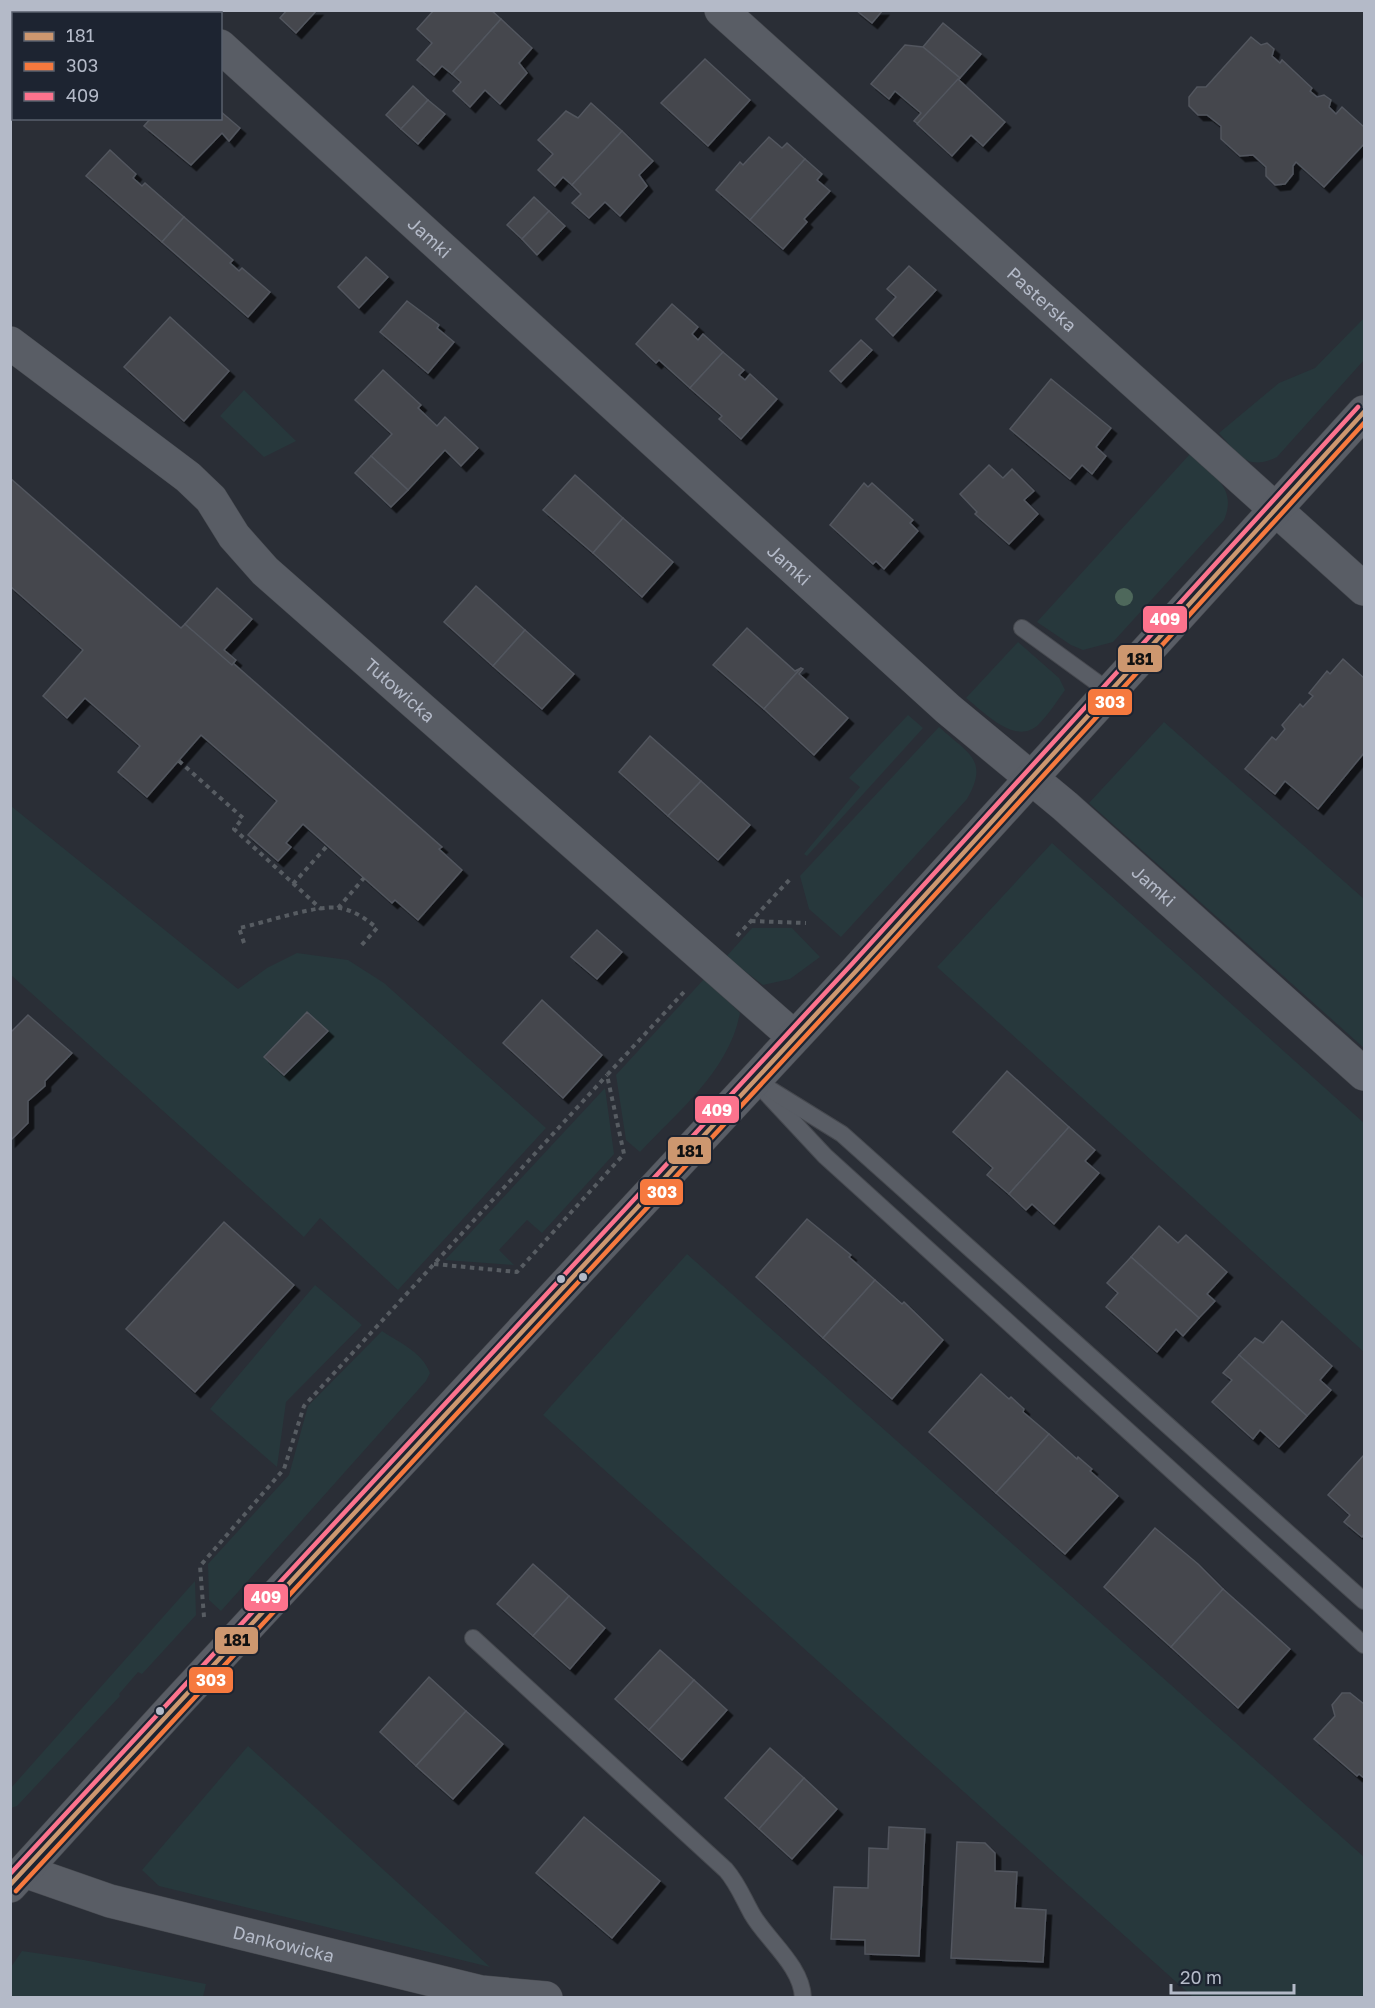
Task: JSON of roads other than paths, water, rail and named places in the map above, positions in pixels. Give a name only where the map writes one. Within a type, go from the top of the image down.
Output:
[{"type":"street","name":"Pasterska","points":[[721,10],[1365,589]]},
{"type":"street","name":"Jamki","points":[[222,48],[948,709],[1032,777],[1365,1074]]},
{"type":"street","name":"Tułowicka","points":[[10,343],[188,477],[211,499],[234,536],[265,571],[794,1037]]},
{"type":"street","points":[[17,1878],[755,1081],[1365,412]]},
{"type":"street","name":"Dankowicka","points":[[17,1878],[480,1995],[546,1998]]},
{"type":"lane","points":[[1022,628],[1110,692]]},
{"type":"lane","points":[[755,1081],[842,1134],[1365,1601]]},
{"type":"lane","points":[[755,1081],[825,1156],[1365,1645]]},
{"type":"lane","points":[[473,1638],[726,1870],[740,1888],[752,1914],[794,1971],[803,1998]]}]
